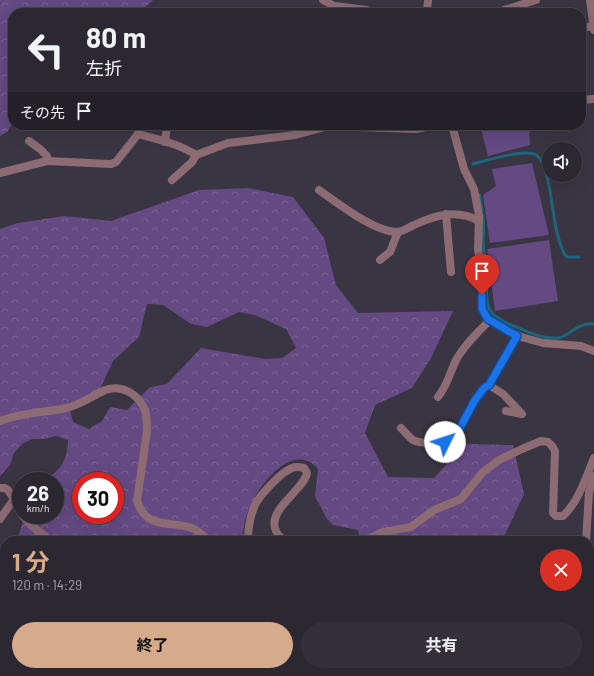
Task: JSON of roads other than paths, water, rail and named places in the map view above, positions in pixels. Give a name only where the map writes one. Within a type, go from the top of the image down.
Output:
[{"type":"street","points":[[323,0],[334,6],[350,8]]},
{"type":"street","points":[[511,8],[536,0]]},
{"type":"street","points":[[590,0],[594,30]]},
{"type":"street","points":[[0,173],[47,161],[112,164],[116,162],[138,134],[139,130]]},
{"type":"street","points":[[165,142],[166,130]]},
{"type":"street","points":[[172,180],[192,162],[196,155],[228,144],[295,135],[314,130]]},
{"type":"street","points":[[453,130],[464,169],[474,189],[479,221],[478,249],[482,281],[482,309],[488,319],[517,336],[534,342],[581,346],[594,351]]},
{"type":"street","points":[[138,134],[165,142],[196,155]]},
{"type":"street","points":[[28,141],[47,156],[47,161]]},
{"type":"street","points":[[319,190],[381,229],[398,232],[428,219],[446,214],[460,215],[479,221]]},
{"type":"street","points":[[446,214],[451,272]]},
{"type":"street","points":[[380,260],[390,252],[398,232]]},
{"type":"street","points":[[438,397],[445,388],[452,369],[459,356],[486,324],[488,319]]},
{"type":"street","points":[[402,428],[412,439],[417,441],[436,443],[453,440],[475,400],[484,388],[489,385],[517,336]]},
{"type":"street","points":[[489,385],[503,394],[522,414],[506,411]]},
{"type":"street","points":[[0,421],[9,417],[77,405],[106,390],[115,388],[133,393],[145,410],[147,419],[147,431],[137,501],[139,507],[145,515],[154,521],[193,528],[203,536]]},
{"type":"street","points":[[374,536],[383,532],[411,526],[434,510],[461,499],[483,472],[499,460],[541,441],[548,442],[555,451],[553,513],[556,516],[563,516],[570,509],[585,482],[594,458]]},
{"type":"street","points":[[249,536],[251,517],[256,504],[274,480],[291,468],[304,468],[307,473],[304,481],[285,500],[274,523],[275,529],[280,536]]},
{"type":"street","points":[[586,536],[589,492],[594,476]]},
{"type":"street","points":[[0,488],[5,488],[8,490],[12,496]]},
{"type":"street","points":[[0,519],[12,502]]},
{"type":"street","points":[[30,524],[45,536]]},
{"type":"waterway","points":[[473,164],[521,153],[534,154],[539,158],[544,166],[550,189],[559,242],[567,257],[579,257]]},
{"type":"waterway","points":[[480,195],[482,211]]},
{"type":"waterway","points":[[483,216],[483,244],[487,271],[486,292],[489,308],[494,314],[507,323],[538,336],[548,338],[562,337],[578,327],[594,324]]}]
